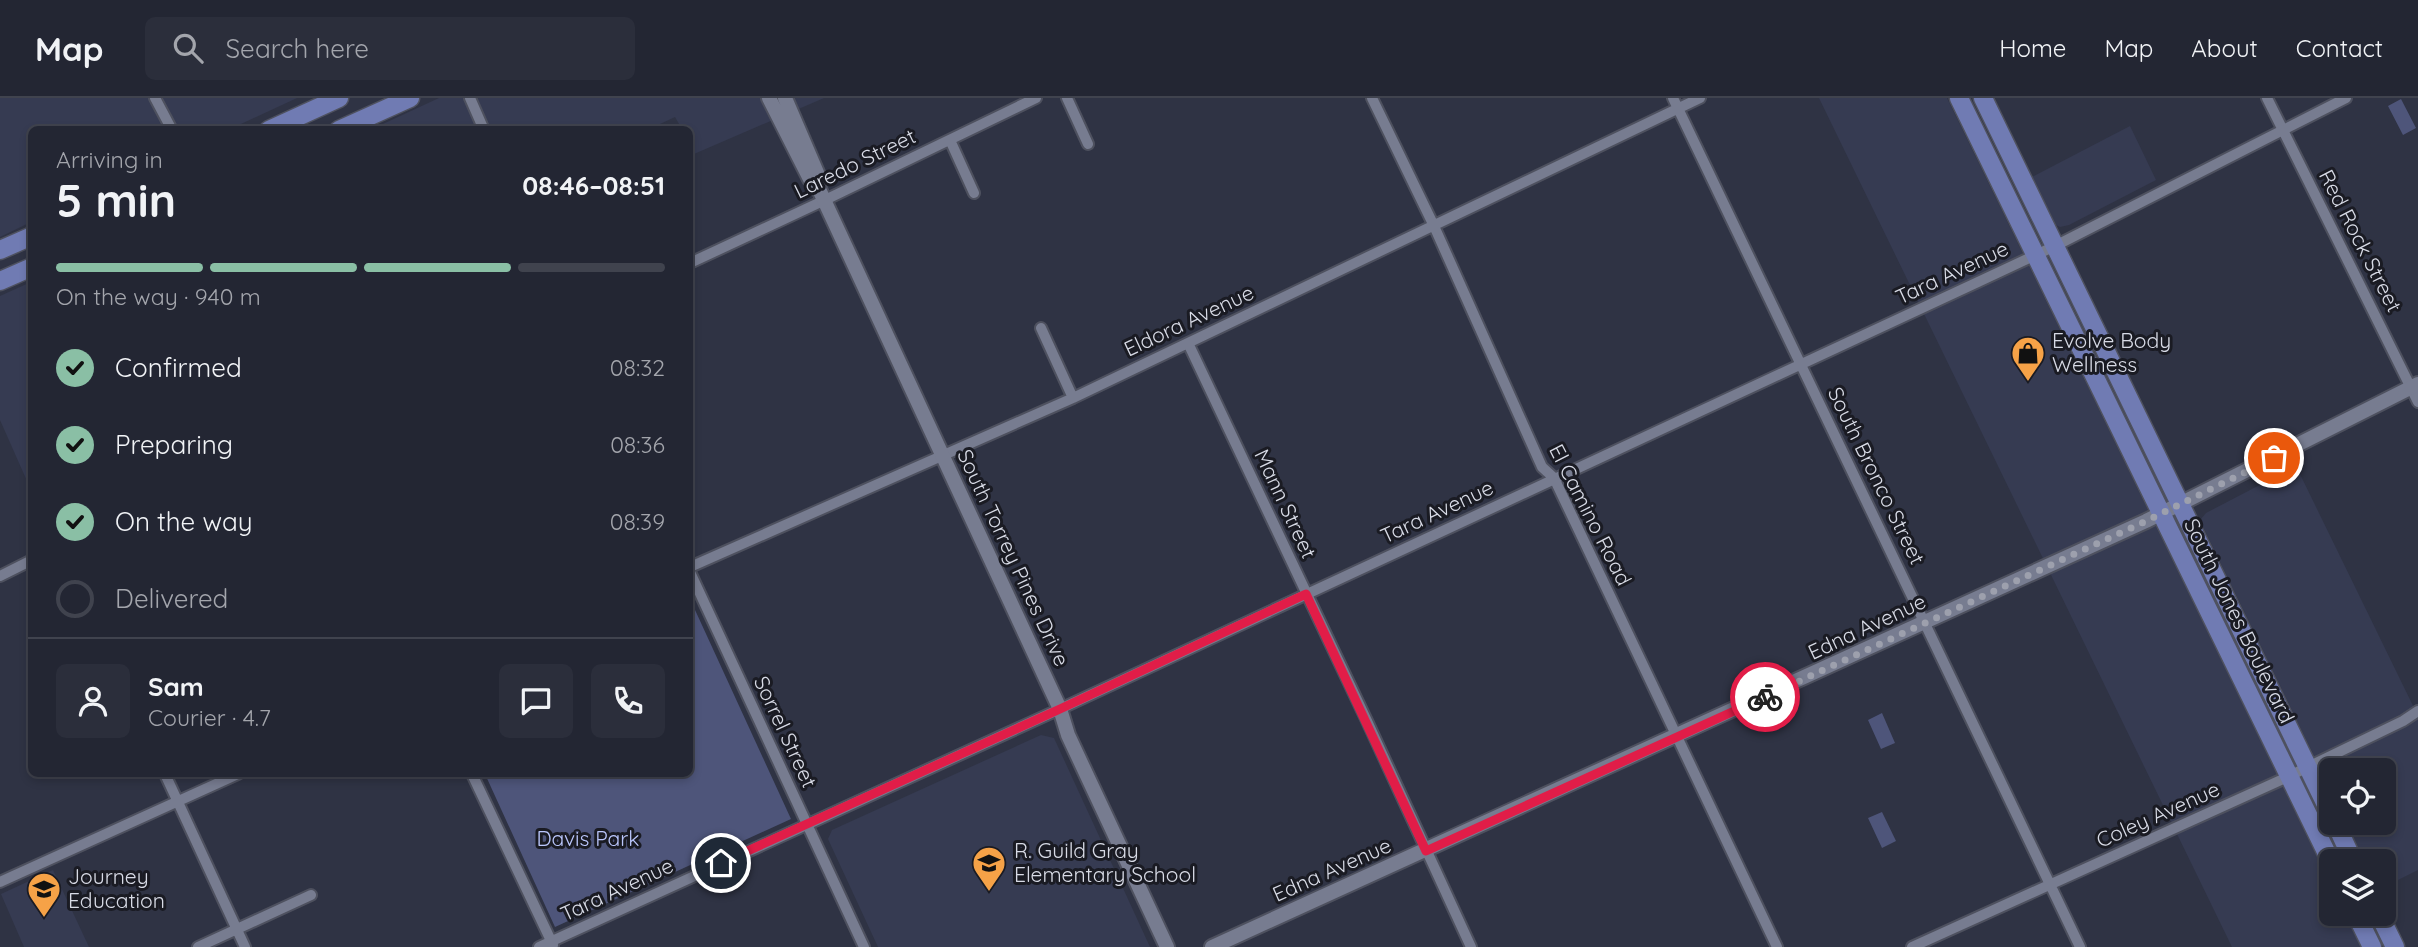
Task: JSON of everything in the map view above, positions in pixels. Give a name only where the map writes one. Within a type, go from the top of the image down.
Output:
[{"type":"main road","points":[[278,126],[339,98]]},
{"type":"main road","points":[[348,126],[410,98]]},
{"type":"main road","name":"South Jones Boulevard","points":[[1959,98],[2325,849]]},
{"type":"main road","name":"South Jones Boulevard","points":[[1983,98],[2319,791]]},
{"type":"main road","points":[[4,250],[28,238]]},
{"type":"main road","points":[[0,281],[28,269]]},
{"type":"main road","points":[[2362,926],[2372,947]]},
{"type":"main road","points":[[2385,926],[2395,947]]},
{"type":"street","points":[[155,98],[170,126]]},
{"type":"street","points":[[470,98],[482,126]]},
{"type":"street","name":"South Torrey Pines Drive","points":[[769,98],[810,179],[821,194],[1060,709],[1073,747],[1167,947]]},
{"type":"street","name":"Laredo Street","points":[[693,261],[821,194],[950,140],[1035,98]]},
{"type":"street","points":[[1067,98],[1088,144]]},
{"type":"street","name":"El Camino Road","points":[[1372,98],[1434,226],[1542,467],[1554,478],[1777,947]]},
{"type":"street","name":"Eldora Avenue","points":[[693,568],[1073,398],[1434,226],[1676,103],[1700,98]]},
{"type":"street","name":"Red Rock Street","points":[[2267,98],[2415,386],[2418,402]]},
{"type":"street","name":"Tara Avenue","points":[[538,947],[552,944],[2055,246],[2346,98]]},
{"type":"street","points":[[776,113],[788,102]]},
{"type":"street","name":"South Torrey Pines Drive","points":[[788,102],[818,175],[821,194]]},
{"type":"street","name":"South Bronco Street","points":[[1676,103],[2080,947]]},
{"type":"street","points":[[950,140],[974,193]]},
{"type":"street","points":[[1041,328],[1073,398]]},
{"type":"street","name":"Mann Street","points":[[1188,343],[1471,947]]},
{"type":"street","name":"Edna Avenue","points":[[1212,947],[2161,514],[2415,386]]},
{"type":"street","points":[[0,576],[28,562]]},
{"type":"street","name":"Sorrel Street","points":[[693,576],[864,947]]},
{"type":"street","name":"Coley Avenue","points":[[1912,947],[2289,776],[2403,721],[2418,711]]},
{"type":"street","points":[[166,777],[245,947]]},
{"type":"street","points":[[0,882],[232,777]]},
{"type":"street","points":[[473,777],[552,944]]},
{"type":"street","points":[[198,947],[311,895]]},
{"type":"shaded area","points":[[0,98],[297,98],[236,126],[28,126],[28,223],[0,237]]},
{"type":"shaded area","points":[[439,98],[824,98],[694,154],[693,126],[680,126],[675,117],[656,126],[379,126]]},
{"type":"shaded area","points":[[1819,98],[1947,98],[2319,860],[2319,926],[2351,926],[2361,947],[2232,947]]},
{"type":"shaded area","points":[[2130,126],[2156,180],[2069,225],[2056,225],[2032,177]]},
{"type":"shaded area","points":[[28,283],[28,483],[0,420],[0,296]]},
{"type":"shaded area","points":[[2296,466],[2418,716],[2418,870],[2396,881],[2396,849],[2359,849],[2352,835],[2396,835],[2396,758],[2319,758],[2319,766],[2202,525],[2201,519],[2206,513]]},
{"type":"shaded area","name":"R. Guild Gray Elementary School","points":[[1041,735],[1054,738],[1150,947],[878,947],[828,839],[832,830]]},
{"type":"shaded area","name":"Journey Education","points":[[53,870],[89,947],[24,947],[1,894]]},
{"type":"green space","points":[[2401,99],[2416,128],[2403,135],[2388,106]]},
{"type":"green space","name":"Davis Park","points":[[693,606],[791,819],[555,927],[486,777],[693,777]]},
{"type":"green space","points":[[1882,713],[1895,743],[1881,749],[1868,720]]},
{"type":"green space","points":[[1882,812],[1896,841],[1882,848],[1868,818]]},
{"type":"way so far","points":[[1765,697],[2146,521],[2274,458]]},
{"type":"place","name":"Evolve Body Wellness","points":[[2028,383]]},
{"type":"place","name":"R. Guild Gray Elementary School","points":[[989,893]]},
{"type":"place","name":"Journey Education","points":[[44,919]]},
{"type":"route","points":[[721,863],[1306,594],[1426,851],[1765,697]]}]
